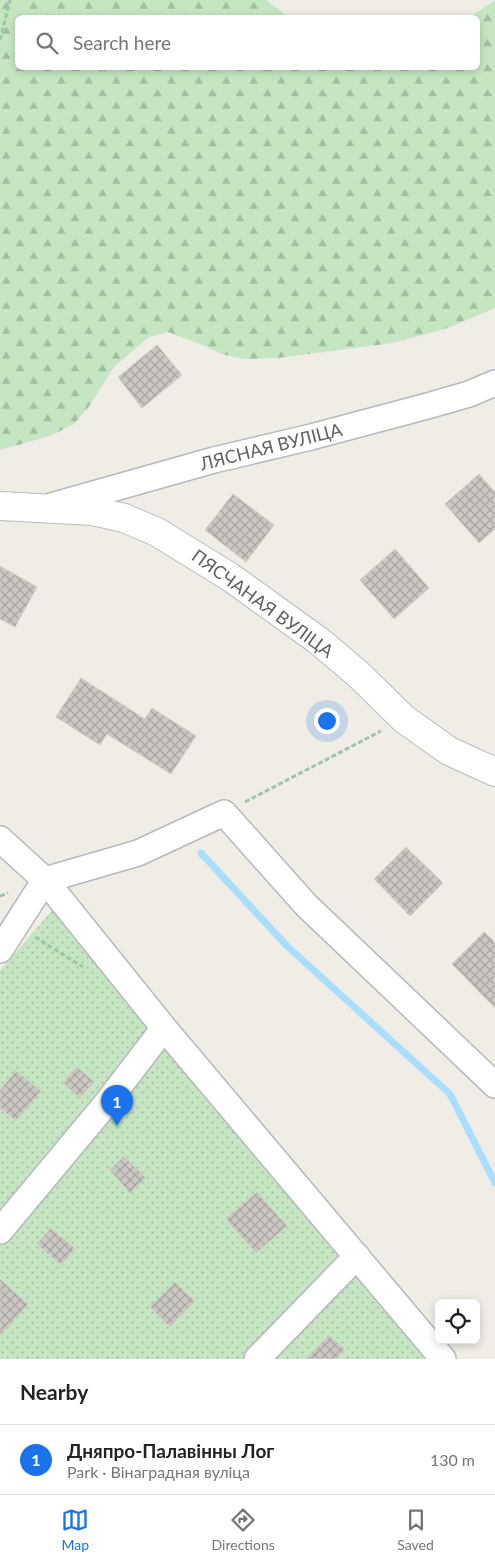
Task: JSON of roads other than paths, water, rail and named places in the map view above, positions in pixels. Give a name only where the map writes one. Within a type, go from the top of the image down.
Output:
[{"type":"street","name":"ЛЯСНАЯ ВУЛІЦА","points":[[46,507],[214,460],[311,437],[431,405],[469,394],[495,382]]},
{"type":"street","name":"ПЯСЧАНАЯ ВУЛІЦА","points":[[0,506],[93,511],[124,518],[186,548],[319,641],[358,674],[404,719],[449,751],[495,772]]},
{"type":"street","points":[[0,950],[44,880],[138,853],[224,813],[306,905],[495,1086]]},
{"type":"street","points":[[0,839],[44,880],[164,1028],[443,1359]]},
{"type":"street","points":[[0,1231],[116,1092],[164,1028]]},
{"type":"street","points":[[257,1359],[357,1256]]},
{"type":"waterway","points":[[201,853],[287,946],[450,1094],[495,1183]]},
{"type":"place","name":"Дняпро-Палавінны Лог","points":[[117,1126]]}]
